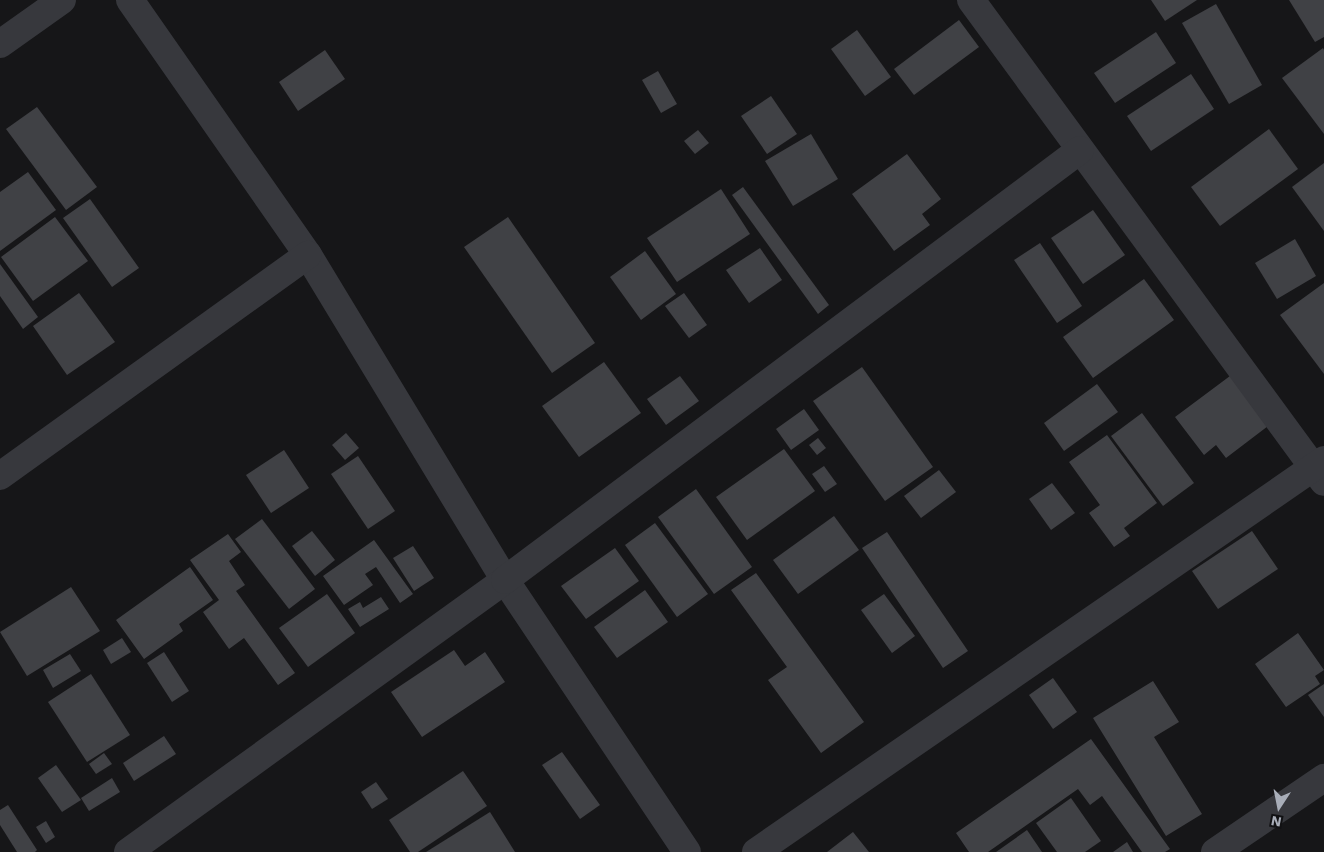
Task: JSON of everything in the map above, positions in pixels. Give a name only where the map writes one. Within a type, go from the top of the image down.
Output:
[{"type":"street","points":[[0,44],[62,0]]},
{"type":"street","points":[[130,0],[308,254],[505,580],[687,852]]},
{"type":"street","points":[[756,852],[1320,470],[1080,150],[971,0]]},
{"type":"street","points":[[128,852],[505,580],[1080,150]]},
{"type":"street","points":[[0,476],[308,254]]},
{"type":"street","points":[[1215,852],[1324,778]]},
{"type":"building","points":[[1151,0],[1197,0],[1165,21]]},
{"type":"building","points":[[1289,0],[1324,0],[1324,37],[1315,42]]},
{"type":"building","points":[[1216,4],[1262,85],[1229,104],[1182,23]]},
{"type":"building","points":[[959,20],[979,47],[914,95],[894,69]]},
{"type":"building","points":[[857,30],[891,77],[865,96],[831,49]]},
{"type":"building","points":[[1156,32],[1176,63],[1115,103],[1094,73]]},
{"type":"building","points":[[1323,48],[1324,50],[1324,134],[1282,78]]},
{"type":"building","points":[[325,50],[345,79],[298,111],[279,82]]},
{"type":"building","points":[[658,71],[677,104],[661,113],[642,80]]},
{"type":"building","points":[[1191,74],[1214,109],[1151,151],[1127,116]]},
{"type":"building","points":[[771,96],[797,134],[767,154],[741,116]]},
{"type":"building","points":[[37,107],[97,187],[66,210],[6,129]]},
{"type":"building","points":[[1269,129],[1298,169],[1220,226],[1191,187]]},
{"type":"building","points":[[698,130],[709,143],[695,154],[684,141]]},
{"type":"building","points":[[811,134],[838,179],[793,206],[765,161]]},
{"type":"building","points":[[907,154],[941,199],[922,214],[930,225],[894,251],[852,194]]},
{"type":"building","points":[[1324,163],[1324,231],[1292,187]]},
{"type":"building","points":[[28,172],[56,210],[0,251],[0,192]]},
{"type":"building","points":[[743,187],[829,305],[818,314],[732,195]]},
{"type":"building","points":[[721,189],[750,234],[677,282],[647,238]]},
{"type":"building","points":[[90,199],[139,268],[112,287],[63,218]]},
{"type":"building","points":[[1093,210],[1125,255],[1083,284],[1051,238]]},
{"type":"building","points":[[55,217],[88,261],[33,301],[1,257]]},
{"type":"building","points":[[508,217],[595,343],[552,373],[464,247]]},
{"type":"building","points":[[1295,239],[1316,276],[1277,299],[1255,263]]},
{"type":"building","points":[[1040,243],[1082,306],[1057,323],[1014,260]]},
{"type":"building","points":[[760,248],[782,280],[749,303],[726,270]]},
{"type":"building","points":[[645,251],[676,294],[641,320],[610,277]]},
{"type":"building","points":[[0,264],[38,317],[23,329],[0,296]]},
{"type":"building","points":[[1144,279],[1174,320],[1093,378],[1063,337]]},
{"type":"building","points":[[1324,283],[1324,374],[1280,315]]},
{"type":"building","points":[[79,293],[115,342],[67,375],[33,326]]},
{"type":"building","points":[[684,293],[707,325],[689,338],[665,306]]},
{"type":"building","points":[[604,362],[641,413],[579,457],[542,406]]},
{"type":"building","points":[[862,367],[933,467],[885,501],[813,401]]},
{"type":"building","points":[[1234,373],[1272,423],[1226,458],[1216,445],[1204,455],[1175,417]]},
{"type":"building","points":[[680,376],[699,401],[666,425],[647,399]]},
{"type":"building","points":[[1097,384],[1118,412],[1064,451],[1044,423]]},
{"type":"building","points":[[804,409],[819,430],[791,450],[776,429]]},
{"type":"building","points":[[1142,413],[1194,483],[1163,506],[1111,436]]},
{"type":"building","points":[[346,433],[359,448],[345,460],[332,445]]},
{"type":"building","points":[[1107,435],[1157,503],[1124,528],[1130,536],[1114,547],[1089,513],[1100,505],[1069,462]]},
{"type":"building","points":[[818,438],[826,448],[817,455],[809,445]]},
{"type":"building","points":[[784,449],[815,491],[747,540],[716,497]]},
{"type":"building","points":[[284,450],[309,488],[271,513],[246,475]]},
{"type":"building","points":[[358,456],[395,511],[368,529],[331,474]]},
{"type":"building","points":[[824,466],[837,484],[825,492],[812,474]]},
{"type":"building","points":[[939,470],[956,492],[921,518],[904,496]]},
{"type":"building","points":[[1052,483],[1075,513],[1051,530],[1029,499]]},
{"type":"building","points":[[696,489],[752,567],[714,594],[658,517]]},
{"type":"building","points":[[834,516],[859,550],[798,594],[773,560]]},
{"type":"building","points":[[262,519],[315,589],[289,609],[235,539]]},
{"type":"building","points":[[655,523],[708,594],[677,617],[625,545]]},
{"type":"building","points":[[312,531],[335,560],[315,576],[292,546]]},
{"type":"building","points":[[1252,531],[1278,569],[1218,609],[1192,571]]},
{"type":"building","points":[[887,532],[968,651],[943,668],[862,548]]},
{"type":"building","points":[[228,534],[241,552],[229,561],[245,585],[236,591],[295,673],[278,685],[244,638],[229,649],[203,612],[219,600],[190,560]]},
{"type":"building","points":[[374,540],[413,594],[400,603],[376,567],[365,574],[373,585],[344,605],[323,576]]},
{"type":"building","points":[[413,546],[434,578],[414,591],[393,558]]},
{"type":"building","points":[[615,548],[639,581],[586,619],[561,586]]},
{"type":"building","points":[[190,567],[213,600],[179,624],[183,631],[144,659],[116,620]]},
{"type":"building","points":[[756,573],[864,722],[821,753],[768,680],[787,667],[731,590]]},
{"type":"building","points":[[71,587],[100,631],[27,676],[0,632]]},
{"type":"building","points":[[645,590],[668,622],[617,658],[594,627]]},
{"type":"building","points":[[327,594],[355,633],[308,667],[279,628]]},
{"type":"building","points":[[884,594],[915,636],[892,653],[861,610]]},
{"type":"building","points":[[381,597],[389,609],[360,627],[348,609],[360,602],[363,608]]},
{"type":"building","points":[[1298,633],[1324,670],[1315,676],[1320,684],[1286,707],[1255,664]]},
{"type":"building","points":[[122,638],[131,652],[111,664],[103,650]]},
{"type":"building","points":[[454,650],[465,666],[485,652],[505,682],[422,737],[391,692]]},
{"type":"building","points":[[164,652],[189,691],[172,702],[147,663]]},
{"type":"building","points":[[70,654],[81,671],[53,688],[43,670]]},
{"type":"building","points":[[91,674],[130,735],[87,762],[48,702]]},
{"type":"building","points":[[1053,678],[1077,712],[1053,729],[1029,695]]},
{"type":"building","points":[[1153,681],[1179,722],[1154,737],[1202,814],[1166,836],[1093,718]]},
{"type":"building","points":[[1324,684],[1324,717],[1308,695]]},
{"type":"building","points":[[164,736],[176,754],[134,781],[123,763]]},
{"type":"building","points":[[1091,739],[1170,849],[1165,852],[1142,852],[1102,796],[1090,805],[1078,789],[988,852],[969,852],[956,833]]},
{"type":"building","points":[[562,752],[600,805],[580,819],[542,765]]},
{"type":"building","points":[[104,753],[112,764],[96,774],[89,764]]},
{"type":"building","points":[[56,765],[81,800],[62,812],[38,778]]},
{"type":"building","points":[[463,771],[487,806],[418,852],[410,852],[389,820]]},
{"type":"building","points":[[112,778],[120,792],[89,811],[81,798]]},
{"type":"building","points":[[376,782],[388,799],[372,809],[361,792]]},
{"type":"building","points":[[1071,798],[1101,841],[1085,852],[1057,852],[1036,823]]},
{"type":"building","points":[[8,805],[37,850],[35,852],[17,852],[0,825],[0,810]]},
{"type":"building","points":[[490,812],[515,852],[426,852]]},
{"type":"building","points":[[46,821],[55,837],[46,843],[36,827]]},
{"type":"building","points":[[1027,830],[1042,852],[996,852]]},
{"type":"building","points":[[853,832],[869,852],[827,852]]},
{"type":"building","points":[[1127,842],[1133,852],[1113,852]]}]
